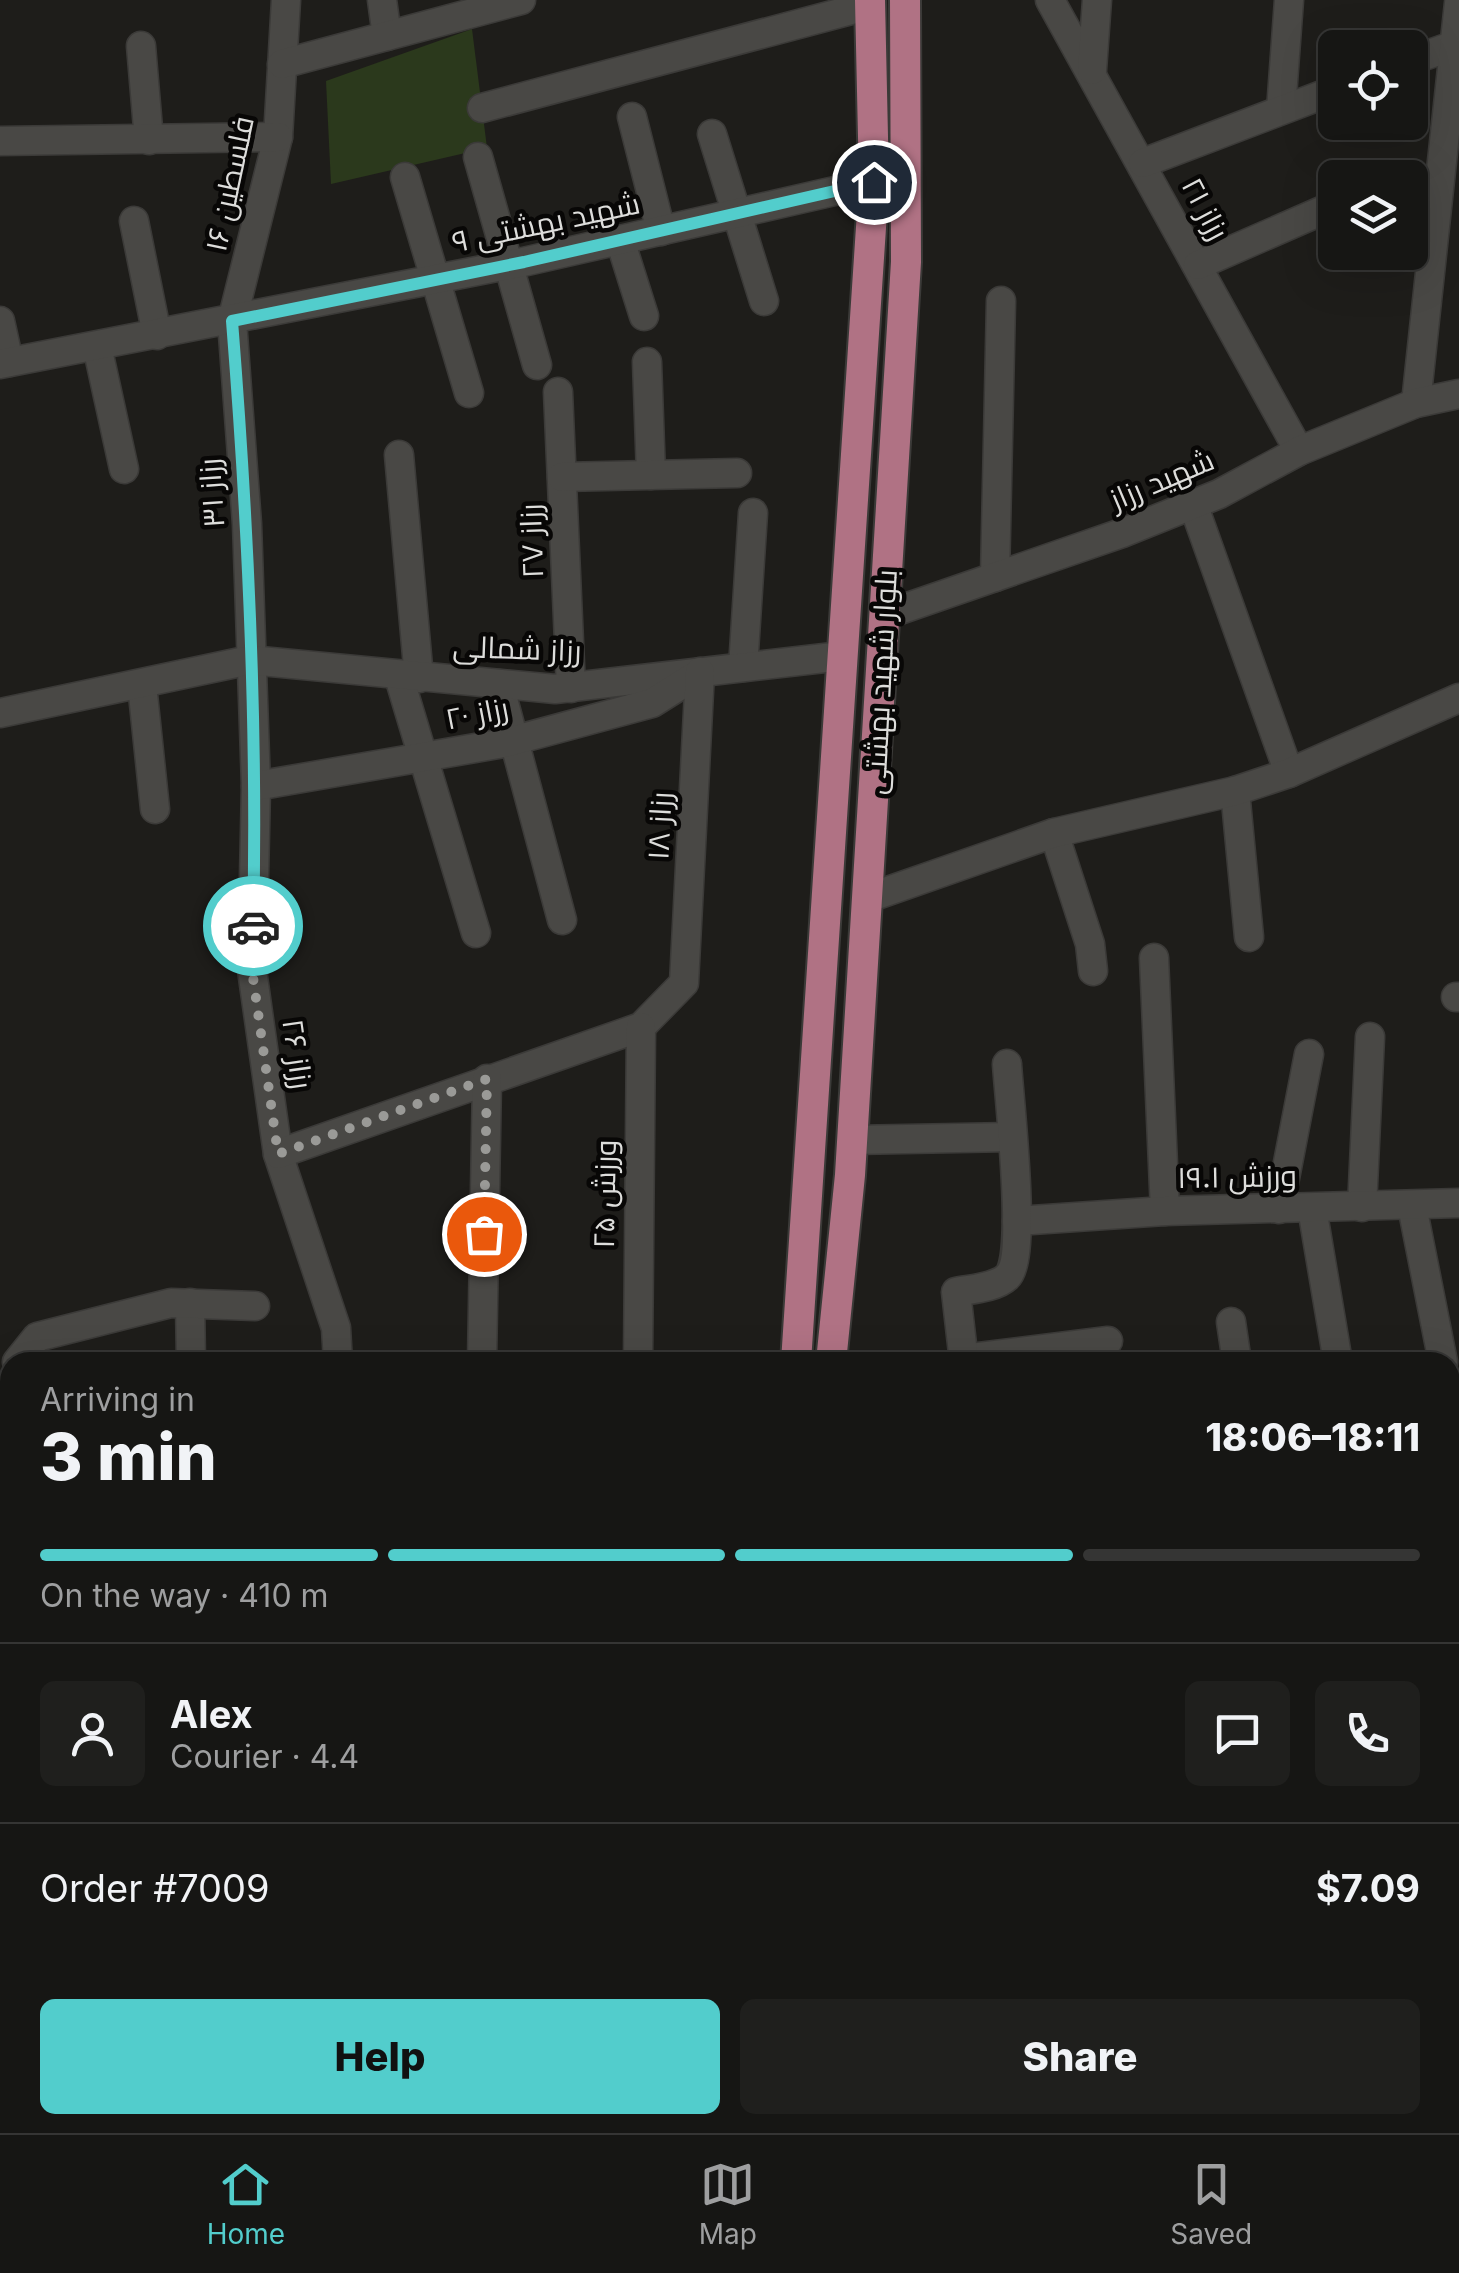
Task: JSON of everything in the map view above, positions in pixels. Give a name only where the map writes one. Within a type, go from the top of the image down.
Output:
[{"type":"main road","name":"بلوار شهید بهشتی","points":[[832,1352],[852,1140],[872,842],[908,192],[905,0]]},
{"type":"main road","name":"بلوار شهید بهشتی","points":[[797,1352],[874,182],[870,2]]},
{"type":"main road","points":[[831,839],[872,842]]},
{"type":"street","name":"فلسطین ۱۶","points":[[232,321],[278,137],[286,0]]},
{"type":"street","points":[[382,0],[386,36]]},
{"type":"street","name":"رزاز ۲۱","points":[[1050,0],[1144,164],[1299,451]]},
{"type":"street","points":[[1092,70],[1097,0]]},
{"type":"street","points":[[1282,110],[1288,0]]},
{"type":"street","points":[[282,64],[508,2]]},
{"type":"street","points":[[482,108],[870,2]]},
{"type":"street","points":[[1416,403],[1459,3]]},
{"type":"street","points":[[141,46],[149,140]]},
{"type":"street","points":[[1428,55],[1452,46]]},
{"type":"street","points":[[1144,164],[1318,96]]},
{"type":"street","points":[[632,117],[661,231]]},
{"type":"street","points":[[712,134],[764,301]]},
{"type":"street","points":[[0,141],[278,137]]},
{"type":"street","points":[[478,157],[537,365]]},
{"type":"street","points":[[405,177],[470,393]]},
{"type":"street","name":"شهید بهشتی ۹","points":[[4,363],[436,280],[874,182]]},
{"type":"street","points":[[1198,265],[1318,212]]},
{"type":"street","points":[[134,222],[158,335]]},
{"type":"street","points":[[620,240],[644,316]]},
{"type":"street","points":[[995,577],[1002,302]]},
{"type":"street","points":[[0,321],[4,363]]},
{"type":"street","name":"رزاز ۳۱","points":[[232,321],[248,524],[250,660]]},
{"type":"street","points":[[97,346],[124,469]]},
{"type":"street","points":[[647,362],[651,475]]},
{"type":"street","name":"رزاز ۲۷","points":[[558,392],[570,688]]},
{"type":"street","name":"شهید رزاز","points":[[885,616],[1193,504],[1299,451],[1416,403],[1459,394]]},
{"type":"street","points":[[400,456],[409,677],[424,758],[476,932]]},
{"type":"street","points":[[562,477],[737,473]]},
{"type":"street","points":[[1193,504],[1289,773]]},
{"type":"street","points":[[744,667],[753,513]]},
{"type":"street","name":"رزاز شمالی","points":[[0,713],[250,660],[409,677],[570,688],[842,656]]},
{"type":"street","name":"رزاز ۲۶","points":[[250,660],[256,786],[252,970],[278,1154],[336,1328],[337,1352]]},
{"type":"street","name":"رزاز ۲۰","points":[[256,786],[514,741],[652,703],[700,672]]},
{"type":"street","name":"رزاز ۱۸","points":[[641,1027],[684,984],[700,672]]},
{"type":"street","points":[[499,684],[562,920]]},
{"type":"street","points":[[142,685],[155,809]]},
{"type":"street","points":[[868,898],[1054,834],[1289,773],[1459,698]]},
{"type":"street","points":[[1234,790],[1249,937]]},
{"type":"street","points":[[1054,834],[1090,944],[1093,970]]},
{"type":"street","points":[[1154,958],[1165,1211]]},
{"type":"street","points":[[278,1154],[641,1027]]},
{"type":"street","name":"ورزش ۲۵","points":[[638,1352],[641,1027]]},
{"type":"street","points":[[1362,1207],[1370,1037]]},
{"type":"street","points":[[1279,1208],[1310,1054]]},
{"type":"street","points":[[962,1352],[956,1292],[1008,1277],[1016,1264],[1007,1064]]},
{"type":"street","points":[[482,1352],[487,1079]]},
{"type":"street","points":[[852,1140],[1012,1137]]},
{"type":"street","name":"ورزش ۱۹.۱","points":[[1017,1221],[1165,1211],[1459,1203]]},
{"type":"street","points":[[1412,1206],[1441,1352]]},
{"type":"street","points":[[1312,1208],[1336,1352]]},
{"type":"street","points":[[24,1352],[37,1338],[171,1303],[255,1306]]},
{"type":"street","points":[[190,1304],[192,1352]]},
{"type":"street","points":[[1230,1322],[1235,1352]]},
{"type":"street","points":[[1032,1352],[1108,1342]]},
{"type":"green space","points":[[472,29],[487,148],[331,184],[326,81]]},
{"type":"way so far","points":[[253,926],[252,970],[278,1154],[487,1079],[484,1234]]},
{"type":"route","points":[[253,926],[256,786],[248,524],[232,321],[524,262],[874,182]]}]
